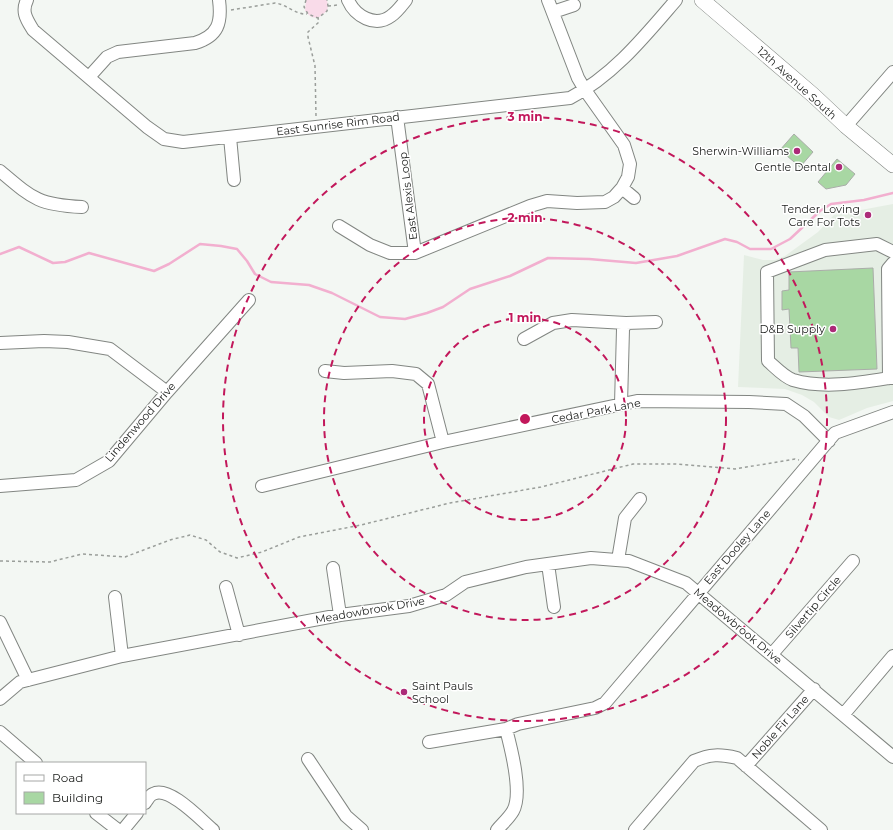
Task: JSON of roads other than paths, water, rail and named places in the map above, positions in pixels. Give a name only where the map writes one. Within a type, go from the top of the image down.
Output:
[{"type":"main road","name":"12th Avenue South","points":[[702,0],[813,95],[846,126],[893,165]]},
{"type":"street","name":"East Sunrise Rim Road","points":[[26,0],[24,6],[26,19],[33,30],[147,127],[164,139],[183,142],[570,98],[584,90],[638,44],[676,0]]},
{"type":"street","points":[[348,0],[354,12],[364,19],[376,21],[390,17],[406,0]]},
{"type":"street","name":"East Alexis Loop","points":[[396,117],[415,253],[530,206],[547,201],[578,203],[605,202],[614,197],[622,188],[628,177],[630,164],[624,145],[584,90],[561,39],[548,0]]},
{"type":"street","points":[[553,12],[574,5]]},
{"type":"street","points":[[89,77],[107,57],[118,52],[195,43],[204,40],[213,34],[219,25],[220,6]]},
{"type":"street","points":[[846,126],[893,72]]},
{"type":"street","points":[[230,137],[234,180]]},
{"type":"street","points":[[0,171],[29,195],[41,202],[82,207]]},
{"type":"street","points":[[622,188],[634,198]]},
{"type":"street","points":[[339,226],[390,254],[415,253]]},
{"type":"street","points":[[893,252],[877,244],[825,250],[767,272],[768,361],[791,379],[819,384],[861,383],[891,378],[888,269],[893,263]]},
{"type":"street","name":"Lindenwood Drive","points":[[0,486],[76,480],[109,461],[167,392],[249,300]]},
{"type":"street","points":[[524,339],[553,323],[572,320],[626,323],[656,322]]},
{"type":"street","points":[[621,404],[623,330],[626,323]]},
{"type":"street","points":[[0,343],[44,341],[68,342],[110,349],[167,392]]},
{"type":"street","points":[[325,371],[344,373],[392,372],[416,374],[428,384],[443,442]]},
{"type":"street","name":"Cedar Park Lane","points":[[262,486],[443,442],[637,401],[749,402],[786,404],[804,416],[829,441]]},
{"type":"street","name":"East Dooley Lane","points":[[429,742],[506,729],[518,724],[595,708],[605,703],[835,433],[893,412]]},
{"type":"street","points":[[618,560],[625,518],[640,499]]},
{"type":"street","name":"Meadowbrook Drive","points":[[0,699],[20,682],[122,656],[340,615],[409,606],[446,595],[465,582],[526,567],[591,558],[630,561],[657,570],[686,583],[699,592],[893,757]]},
{"type":"street","name":"Silvertip Circle","points":[[772,654],[853,561]]},
{"type":"street","points":[[548,564],[554,607]]},
{"type":"street","points":[[333,568],[340,615]]},
{"type":"street","points":[[226,587],[239,635]]},
{"type":"street","points":[[115,597],[122,656]]},
{"type":"street","points":[[0,622],[28,680]]},
{"type":"street","points":[[843,714],[893,656]]},
{"type":"street","name":"Noble Fir Lane","points":[[746,766],[814,689]]},
{"type":"street","points":[[497,830],[514,810],[516,795],[515,764],[506,729]]},
{"type":"street","points":[[0,732],[35,762]]},
{"type":"street","points":[[635,830],[694,761],[707,755],[721,754],[737,758],[821,830]]},
{"type":"street","points":[[308,759],[346,816],[362,830]]},
{"type":"street","points":[[146,802],[152,794],[158,792],[172,795],[213,830]]},
{"type":"street","points":[[97,814],[118,830]]},
{"type":"street","points":[[123,830],[136,814]]},
{"type":"waterway","points":[[0,254],[19,247],[53,263],[65,262],[89,253],[154,271],[169,264],[200,244],[221,246],[237,249],[255,274],[271,282],[309,285],[332,293],[380,317],[405,319],[443,307],[470,289],[510,276],[548,258],[589,259],[636,263],[677,256],[725,239],[737,242],[750,249],[771,249],[790,239],[820,211],[831,204],[864,200],[893,193]]},
{"type":"place","name":"Sherwin-Williams","points":[[797,151]]},
{"type":"place","name":"Gentle Dental","points":[[839,167]]},
{"type":"place","name":"Tender Loving Care For Tots","points":[[868,215]]},
{"type":"place","name":"D&B Supply","points":[[833,329]]},
{"type":"place","name":"Saint Pauls School","points":[[404,692]]}]
